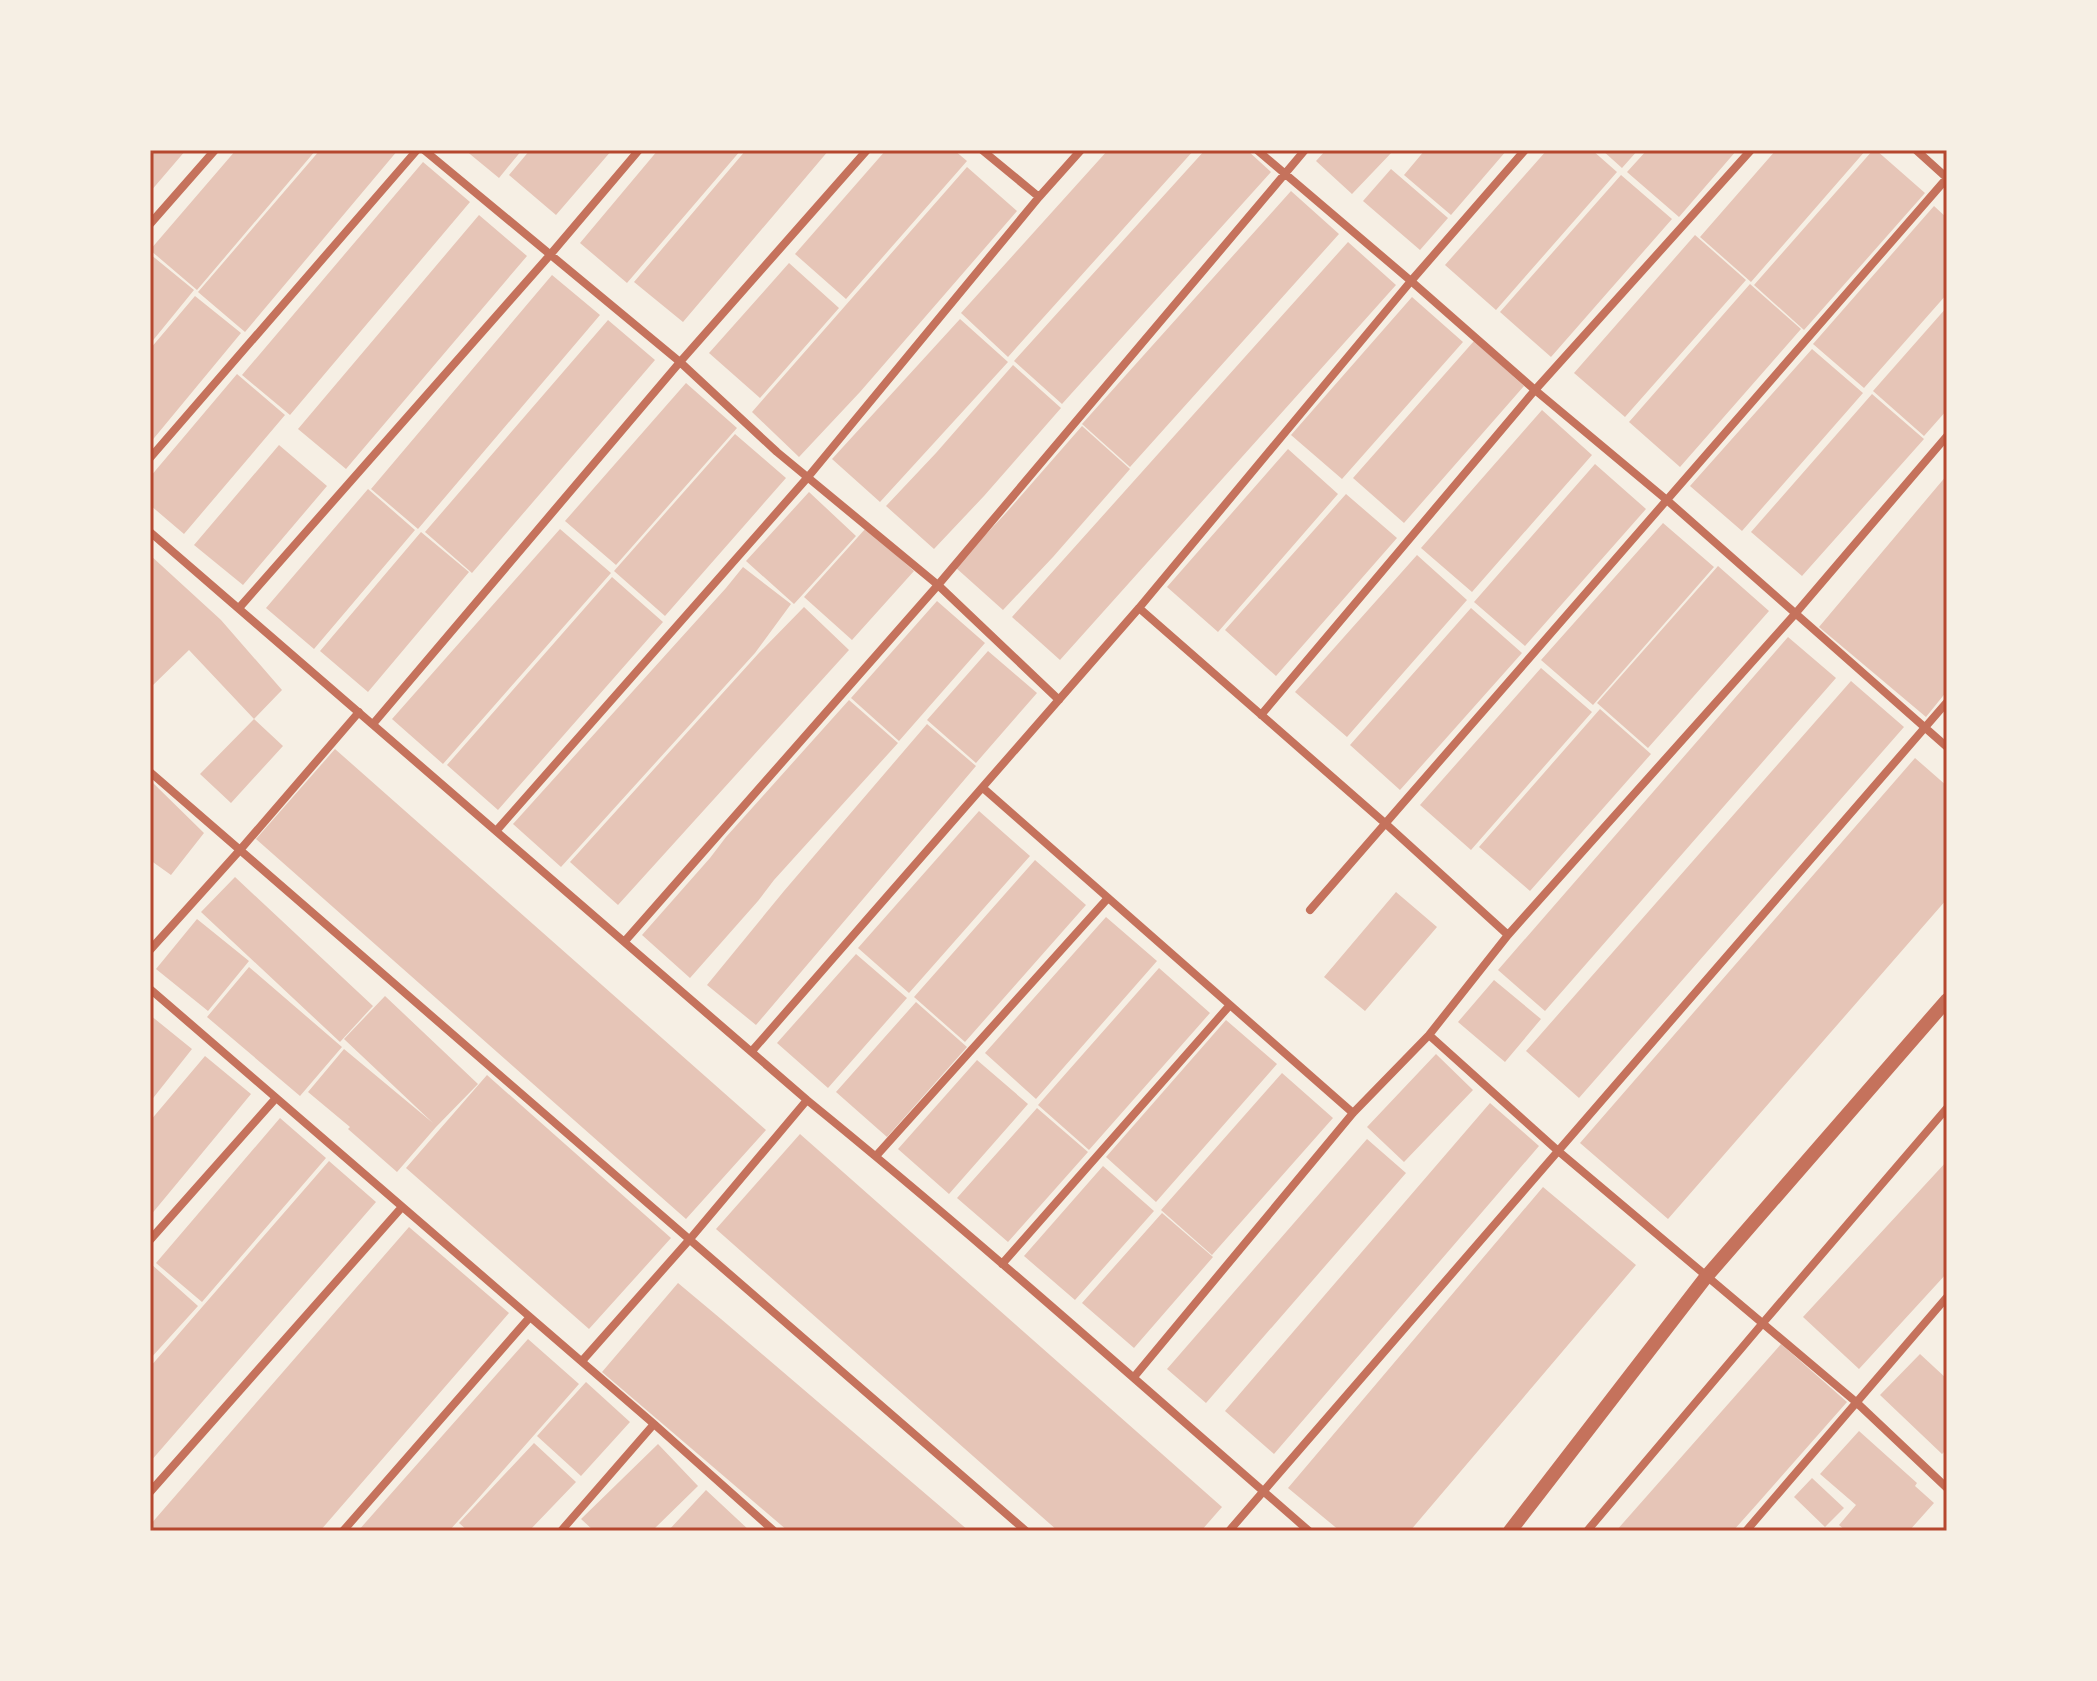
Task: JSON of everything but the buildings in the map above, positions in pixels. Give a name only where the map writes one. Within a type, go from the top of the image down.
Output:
[{"type":"street","points":[[150,224],[215,150]]},
{"type":"street","points":[[150,458],[417,150]]},
{"type":"street","points":[[424,150],[680,362],[746,425],[938,585],[1059,700]]},
{"type":"street","points":[[239,608],[639,150]]},
{"type":"street","points":[[373,724],[680,362],[867,150]]},
{"type":"street","points":[[982,150],[1039,197]]},
{"type":"street","points":[[497,830],[808,477],[1081,150]]},
{"type":"street","points":[[1257,150],[1668,501],[1947,747]]},
{"type":"street","points":[[625,941],[938,585],[1305,150]]},
{"type":"street","points":[[752,1051],[1139,608],[1411,281],[1525,150]]},
{"type":"street","points":[[1261,715],[1535,390],[1751,150]]},
{"type":"street","points":[[1310,910],[1947,178],[1916,150]]},
{"type":"street","points":[[1134,1377],[1353,1113],[1429,1035],[1508,935],[1795,614],[1947,436]]},
{"type":"street","points":[[150,532],[1309,1531]]},
{"type":"street","points":[[1139,608],[1508,935]]},
{"type":"street","points":[[1229,1531],[1947,702]]},
{"type":"street","points":[[150,950],[359,712]]},
{"type":"street","points":[[150,772],[1026,1531]]},
{"type":"street","points":[[983,788],[1353,1113]]},
{"type":"street","points":[[876,1156],[1108,898]]},
{"type":"street","points":[[150,989],[582,1361],[774,1531]]},
{"type":"street","points":[[1510,1531],[1706,1277],[1947,1000]]},
{"type":"street","points":[[1002,1264],[1230,1005]]},
{"type":"street","points":[[1429,1035],[1557,1150],[1856,1402],[1947,1488]]},
{"type":"street","points":[[150,1240],[276,1098]]},
{"type":"street","points":[[582,1361],[807,1100]]},
{"type":"street","points":[[1587,1531],[1947,1108]]},
{"type":"street","points":[[150,1492],[402,1207]]},
{"type":"street","points":[[1746,1531],[1947,1297]]},
{"type":"street","points":[[343,1531],[530,1317]]},
{"type":"street","points":[[561,1531],[654,1424]]}]
